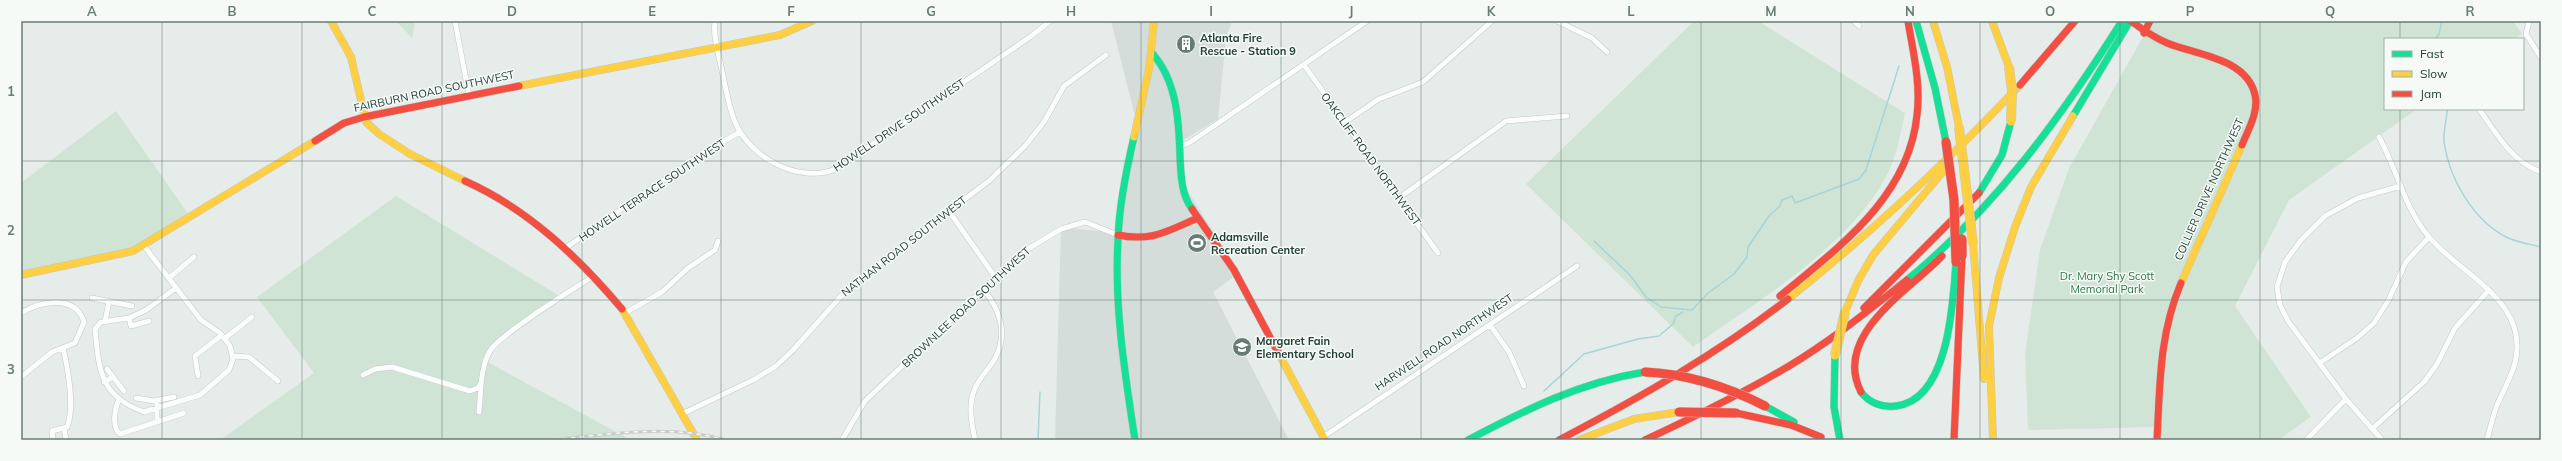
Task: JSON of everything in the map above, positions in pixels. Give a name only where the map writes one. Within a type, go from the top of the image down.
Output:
[{"type":"main road","points":[[331,21],[351,57],[364,117],[370,126],[417,159],[516,207],[538,224],[592,277],[625,313],[697,440]]},
{"type":"main road","name":"FAIRBURN ROAD SOUTHWEST","points":[[21,275],[118,256],[144,246],[323,134],[344,123],[364,117],[468,96],[780,35],[812,21]]},
{"type":"main road","points":[[1135,440],[1119,326],[1116,282],[1118,235],[1125,182],[1152,53],[1154,21]]},
{"type":"main road","points":[[1724,343],[1854,234],[1872,216],[1896,185],[1908,159],[1919,108],[1919,76],[1908,21]]},
{"type":"main road","points":[[1916,21],[1948,139],[1958,188],[1959,259],[1954,440]]},
{"type":"main road","points":[[1922,21],[1940,83],[1948,139]]},
{"type":"main road","points":[[1933,21],[1947,67],[1959,127],[1973,244],[1988,440]]},
{"type":"main road","points":[[1834,337],[1902,273],[1977,197],[2002,155],[2011,121],[2012,91],[2009,67],[1992,21]]},
{"type":"main road","points":[[1559,440],[1638,398],[1724,343],[1787,298],[1848,250],[1951,158],[2027,78],[2075,21]]},
{"type":"main road","points":[[1959,259],[1943,353],[1933,380],[1918,398],[1906,405],[1889,408],[1872,403],[1861,394],[1854,378],[1853,362],[1860,341],[1872,323],[1940,259],[2011,178],[2043,139],[2122,27],[2131,21]]},
{"type":"main road","name":"COLLIER DRIVE NORTHWEST","points":[[2131,21],[2144,33],[2165,44],[2232,65],[2250,80],[2256,102],[2252,120],[2178,288],[2166,322],[2162,346],[2157,440]]},
{"type":"main road","points":[[2144,33],[2150,21]]},
{"type":"main road","points":[[1993,440],[1988,326],[2007,252],[2031,188],[2122,27]]},
{"type":"main road","points":[[1152,53],[1164,65],[1173,93],[1179,119],[1182,191],[1187,203],[1234,270],[1324,439]]},
{"type":"main road","points":[[1840,440],[1834,395],[1835,355],[1845,312],[1858,281],[1873,255],[1889,234],[1943,174],[1951,158]]},
{"type":"main road","points":[[1118,235],[1138,239],[1152,237],[1198,218]]},
{"type":"main road","points":[[1645,440],[1747,391],[1786,369],[1834,337],[1893,292],[1974,219]]},
{"type":"main road","points":[[1468,440],[1573,388],[1603,379],[1645,372],[1674,374],[1707,380],[1728,388],[1765,406],[1824,438]]},
{"type":"main road","points":[[1579,440],[1634,420],[1679,412],[1736,413],[1791,425],[1824,438]]},
{"type":"street","points":[[455,21],[468,96]]},
{"type":"street","name":"HOWELL DRIVE SOUTHWEST","points":[[715,21],[718,48],[732,113],[740,132],[759,151],[785,168],[806,174],[826,173],[836,169],[1030,37],[1050,21]]},
{"type":"street","points":[[1181,146],[1189,143],[1367,21]]},
{"type":"street","points":[[1345,122],[1379,99],[1424,82],[1492,21]]},
{"type":"street","points":[[1557,21],[1592,38],[1607,52]]},
{"type":"street","points":[[1854,21],[1859,26]]},
{"type":"street","points":[[2529,21],[2526,34],[2541,58]]},
{"type":"street","name":"NATHAN ROAD SOUTHWEST","points":[[682,414],[756,379],[776,366],[794,350],[850,286],[990,180],[1025,146],[1044,122],[1064,86],[1106,55]]},
{"type":"street","name":"OAKCLIFF ROAD NORTHWEST","points":[[1304,64],[1438,253]]},
{"type":"street","points":[[2480,110],[2506,148],[2517,159],[2541,172]]},
{"type":"street","points":[[1399,198],[1506,121],[1567,116]]},
{"type":"street","name":"HOWELL TERRACE SOUTHWEST","points":[[564,249],[701,154],[740,132]]},
{"type":"street","points":[[2379,137],[2392,159],[2412,213],[2429,237],[2502,302],[2512,316],[2516,332],[2517,349],[2514,365],[2496,408],[2487,440]]},
{"type":"street","points":[[2382,440],[2373,428],[2346,400],[2321,362],[2283,312],[2278,296],[2281,272],[2301,240],[2325,216],[2358,198],[2401,186]]},
{"type":"street","points":[[949,210],[996,277]]},
{"type":"street","name":"BROWNLEE ROAD SOUTHWEST","points":[[843,439],[865,401],[1023,252],[1061,229],[1085,222],[1118,235]]},
{"type":"street","points":[[2321,362],[2357,338],[2374,323],[2388,301],[2406,262],[2429,237]]},
{"type":"street","points":[[625,313],[662,292],[688,268],[715,250],[718,241]]},
{"type":"street","points":[[144,246],[201,320],[223,337],[233,356],[229,370],[200,395],[157,410],[144,412],[119,399],[104,382],[101,374],[95,329],[97,325],[105,321],[129,318],[146,310],[176,288]]},
{"type":"street","points":[[169,278],[194,257]]},
{"type":"street","name":"HARWELL ROAD NORTHWEST","points":[[1324,439],[1577,266]]},
{"type":"street","points":[[479,412],[482,380],[488,356],[495,344],[592,277]]},
{"type":"street","points":[[975,440],[972,397],[977,383],[998,354],[1002,334],[998,312],[983,289]]},
{"type":"street","points":[[2373,428],[2424,382],[2437,364],[2454,328],[2489,290]]},
{"type":"street","points":[[92,298],[132,306]]},
{"type":"street","points":[[105,321],[109,302]]},
{"type":"street","points":[[21,313],[37,304],[67,303],[78,309],[84,322],[80,335],[75,343],[52,352],[21,377]]},
{"type":"street","points":[[198,376],[195,356],[252,317]]},
{"type":"street","points":[[129,318],[131,326],[149,321]]},
{"type":"street","points":[[1490,325],[1509,352],[1524,386]]},
{"type":"street","points":[[53,440],[52,431],[64,428],[70,419],[68,368],[63,348]]},
{"type":"street","points":[[233,356],[249,357],[278,382]]},
{"type":"street","points":[[363,375],[375,369],[392,367],[470,391],[478,388],[482,380]]},
{"type":"street","points":[[107,369],[124,391]]},
{"type":"street","points":[[104,382],[113,377]]},
{"type":"street","points":[[136,398],[157,400],[174,397]]},
{"type":"street","points":[[119,399],[115,409],[118,433],[153,424],[157,420],[184,413]]},
{"type":"street","points":[[157,400],[157,420]]},
{"type":"street","points":[[2306,440],[2346,400]]},
{"type":"street","points":[[64,428],[66,440]]},
{"type":"shaded area","points":[[1111,21],[1232,21],[1226,38],[1218,119],[1182,141],[1184,185],[1239,273],[1213,292],[1289,440],[1055,440],[1061,227],[1116,233],[1135,116]]},
{"type":"green space","points":[[396,21],[415,21],[412,39],[412,38]]},
{"type":"green space","points":[[1694,21],[1758,21],[1905,113],[1896,153],[1887,175],[1871,201],[1850,225],[1826,248],[1773,291],[1693,347],[1526,184]]},
{"type":"green space","name":"Dr. Mary Shy Scott Memorial Park","points":[[2152,21],[2513,21],[2522,34],[2516,38],[2384,38],[2384,110],[2416,110],[2289,200],[2235,306],[2311,417],[2278,440],[2155,440],[2155,427],[2028,430],[2025,354],[2040,250],[2069,168]]},
{"type":"green space","points":[[116,111],[189,215],[129,254],[21,274],[21,183]]},
{"type":"green space","points":[[396,196],[563,298],[492,349],[482,359],[631,440],[220,440],[314,373],[257,297]]},
{"type":"waterway","points":[[2436,38],[2439,34],[2442,21]]},
{"type":"waterway","points":[[1594,241],[1630,275],[1646,297],[1661,307],[1692,310],[1707,294],[1734,274],[1747,257],[1748,247],[1769,216],[1779,207],[1782,200],[1792,196],[1795,203],[1859,179],[1866,170],[1899,66]]},
{"type":"waterway","points":[[2447,110],[2444,142],[2451,170],[2464,197],[2473,209],[2494,230],[2518,242],[2541,247]]},
{"type":"waterway","points":[[1544,391],[1584,354],[1638,339],[1659,336],[1673,324],[1676,316],[1683,312]]},
{"type":"waterway","points":[[1038,440],[1040,392]]},
{"type":"waterway","points":[[2539,440],[2541,434]]},
{"type":"railway","points":[[553,440],[618,433],[661,431],[705,435],[726,440]]},
{"type":"traffic: fast","points":[[1916,21],[1935,88],[1946,142]]},
{"type":"traffic: fast","points":[[1907,280],[1969,223],[2025,159],[2051,126],[2122,21]]},
{"type":"traffic: fast","points":[[2073,116],[2130,21]]},
{"type":"traffic: fast","points":[[1152,53],[1167,76],[1172,89],[1179,130],[1182,184],[1188,203],[1192,209]]},
{"type":"traffic: fast","points":[[1979,193],[2002,155],[2011,121]]},
{"type":"traffic: fast","points":[[1134,137],[1121,201],[1117,265],[1121,340],[1135,440]]},
{"type":"traffic: fast","points":[[1861,392],[1872,402],[1886,406],[1896,406],[1914,400],[1927,387],[1937,369],[1945,347],[1953,301],[1956,262]]},
{"type":"traffic: fast","points":[[1835,355],[1834,407],[1840,440]]},
{"type":"traffic: fast","points":[[1468,440],[1554,398],[1598,383],[1645,372]]},
{"type":"traffic: fast","points":[[1765,406],[1794,422]]},
{"type":"traffic: slow","points":[[331,21],[351,57],[366,122],[379,134],[410,154],[465,181]]},
{"type":"traffic: slow","points":[[519,86],[780,35],[812,21]]},
{"type":"traffic: slow","points":[[1134,137],[1149,69],[1154,21]]},
{"type":"traffic: slow","points":[[1933,21],[1947,67],[1959,127]]},
{"type":"traffic: slow","points":[[1992,21],[2009,67]]},
{"type":"traffic: slow","points":[[2009,67],[2012,91],[2011,121]]},
{"type":"traffic: slow","points":[[1788,299],[1879,223],[1965,142],[2020,85]]},
{"type":"traffic: slow","points":[[1993,440],[1989,326],[1999,278],[2015,227],[2031,187],[2073,116]]},
{"type":"traffic: slow","points":[[1959,127],[1973,244]]},
{"type":"traffic: slow","points":[[21,275],[133,251],[315,141]]},
{"type":"traffic: slow","points":[[2181,283],[2242,145]]},
{"type":"traffic: slow","points":[[1845,312],[1858,281],[1873,255],[1946,168]]},
{"type":"traffic: slow","points":[[1973,244],[1984,379]]},
{"type":"traffic: slow","points":[[622,309],[697,440]]},
{"type":"traffic: slow","points":[[1835,355],[1845,312]]},
{"type":"traffic: slow","points":[[1280,356],[1325,440]]},
{"type":"traffic: slow","points":[[1579,440],[1634,419],[1679,412]]},
{"type":"traffic: jam","points":[[1780,296],[1825,259],[1868,218],[1886,195],[1901,171],[1911,144],[1918,103],[1916,68],[1908,21]]},
{"type":"traffic: jam","points":[[2020,85],[2075,21]]},
{"type":"traffic: jam","points":[[2131,21],[2162,41],[2219,60],[2231,65],[2242,73],[2250,83],[2256,101],[2256,108],[2252,121],[2242,145]]},
{"type":"traffic: jam","points":[[2144,33],[2150,21]]},
{"type":"traffic: jam","points":[[315,141],[344,123],[364,117],[519,86]]},
{"type":"traffic: jam","points":[[1946,142],[1954,200],[1956,262]]},
{"type":"traffic: jam","points":[[465,181],[488,192],[510,206],[551,236],[588,271],[622,309]]},
{"type":"traffic: jam","points":[[1864,308],[1979,193]]},
{"type":"traffic: jam","points":[[1192,209],[1234,270],[1280,356]]},
{"type":"traffic: jam","points":[[1118,235],[1130,237],[1150,236],[1168,231],[1198,218]]},
{"type":"traffic: jam","points":[[1962,239],[1962,256]]},
{"type":"traffic: jam","points":[[1861,392],[1855,371],[1857,352],[1865,333],[1894,299],[1942,256]]},
{"type":"traffic: jam","points":[[1954,440],[1962,256]]},
{"type":"traffic: jam","points":[[1645,440],[1736,396],[1789,366],[1835,336],[1907,280]]},
{"type":"traffic: jam","points":[[2157,440],[2162,360],[2168,322],[2181,283]]},
{"type":"traffic: jam","points":[[1559,440],[1619,408],[1705,357],[1788,299]]},
{"type":"traffic: jam","points":[[1645,372],[1692,378],[1721,387],[1765,406]]},
{"type":"traffic: jam","points":[[1679,412],[1736,413]]},
{"type":"traffic: jam","points":[[1736,413],[1791,425],[1821,437]]},
{"type":"place","name":"Atlanta Fire Rescue - Station 9","points":[[1186,44]]},
{"type":"place","name":"Adamsville Recreation Center","points":[[1197,243]]},
{"type":"place","name":"Margaret Fain Elementary School","points":[[1242,347]]}]
